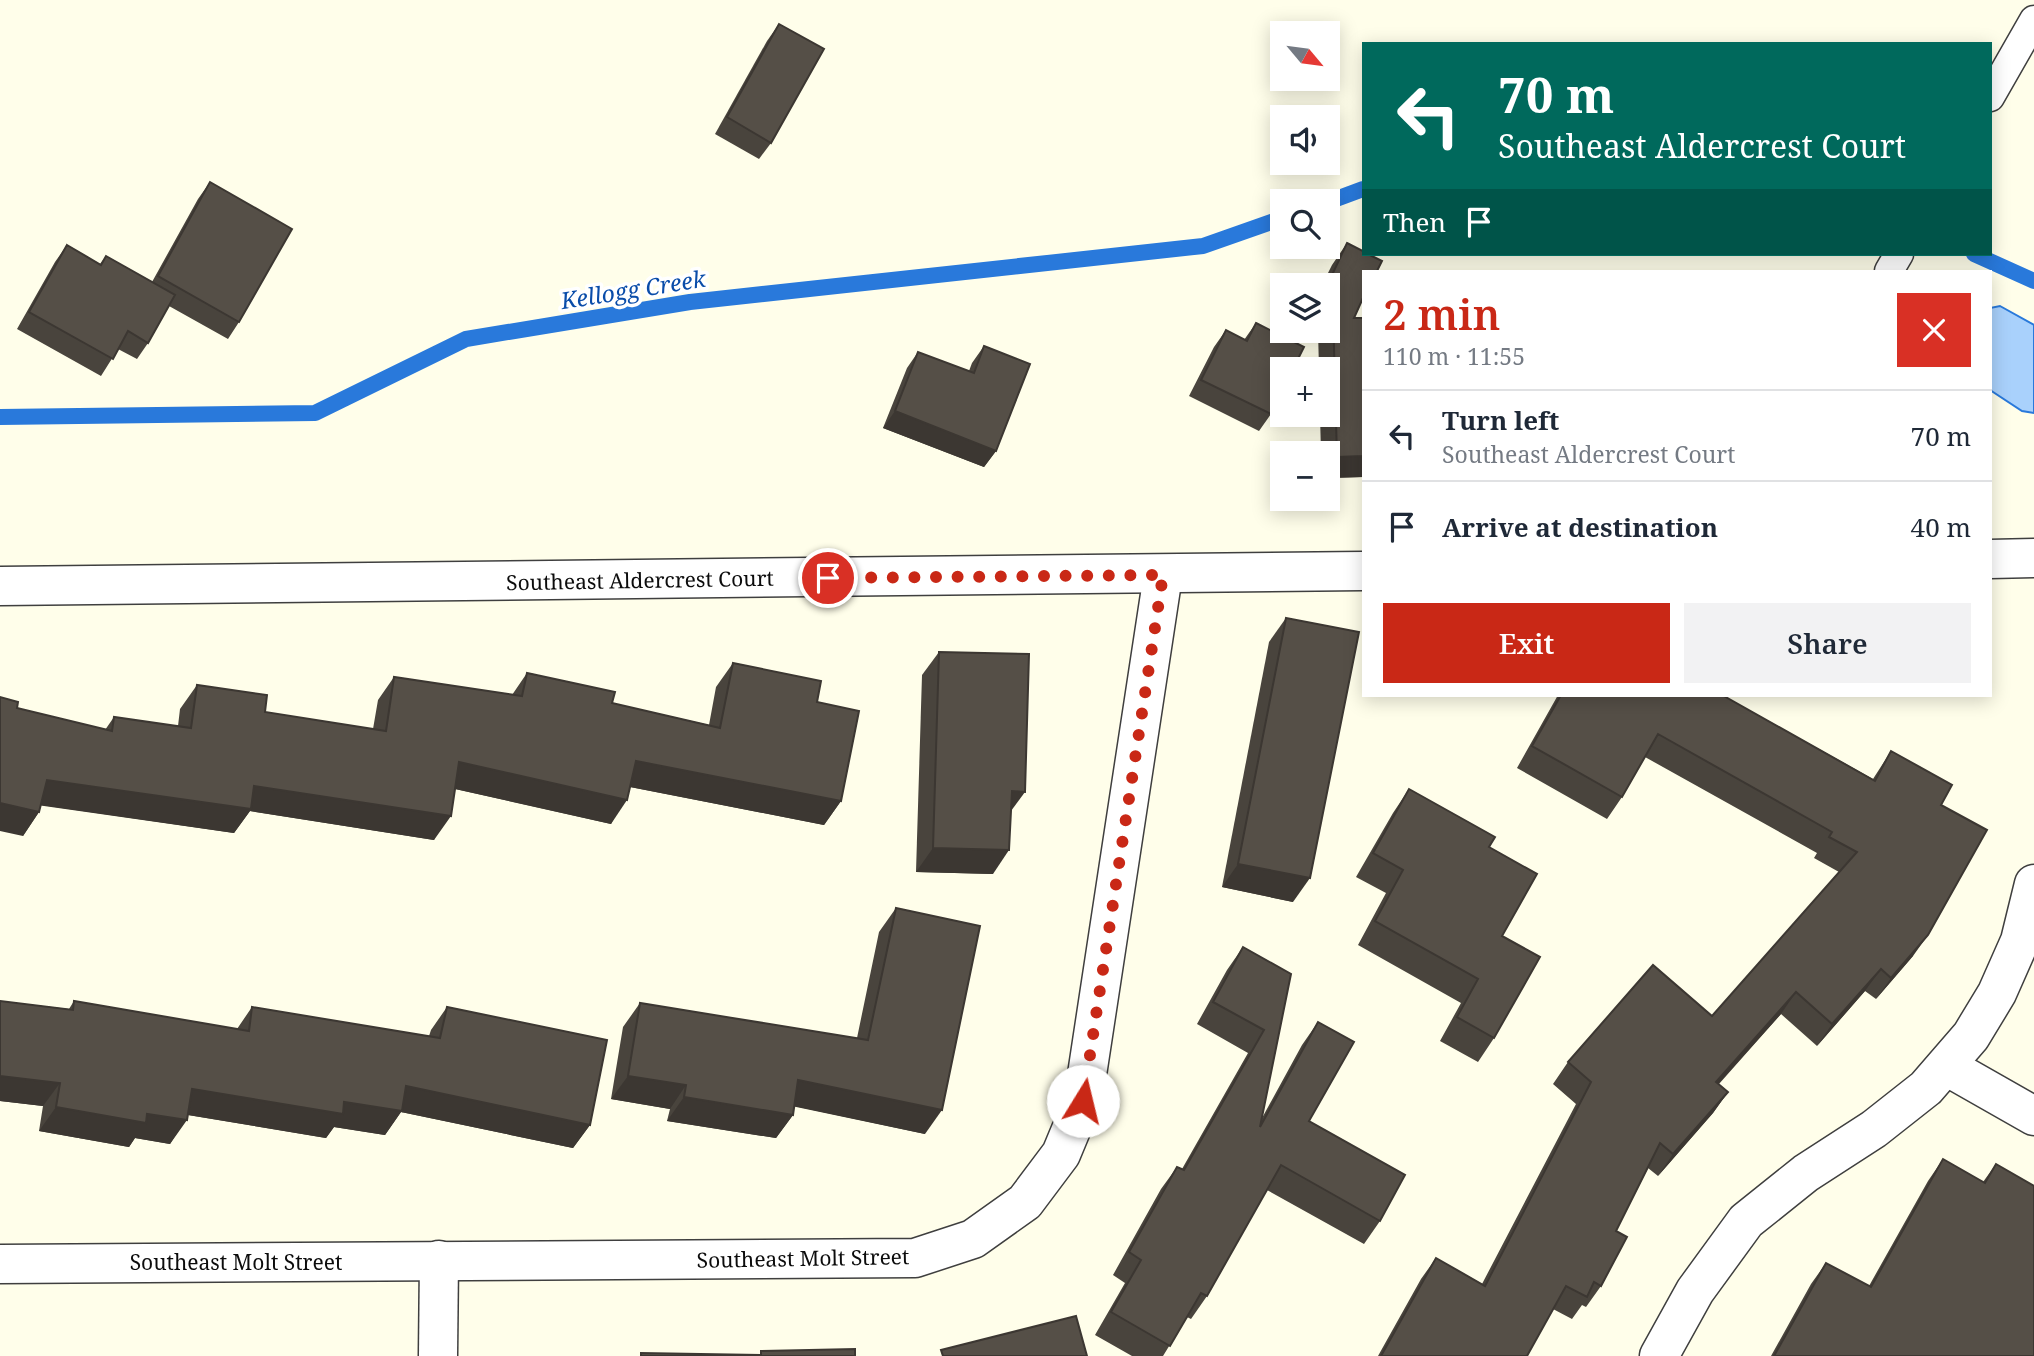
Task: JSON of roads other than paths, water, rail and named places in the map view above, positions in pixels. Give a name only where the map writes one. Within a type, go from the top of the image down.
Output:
[{"type":"street","points":[[1992,559],[2034,558]]},
{"type":"street","name":"Southeast Aldercrest Court","points":[[0,586],[1362,571]]},
{"type":"street","name":"Southeast Molt Street","points":[[0,1264],[915,1258],[973,1239],[1025,1202],[1061,1154],[1083,1101],[1163,575]]},
{"type":"street","points":[[1659,1356],[1695,1292],[1746,1221],[1806,1172],[1874,1129],[1926,1088],[1971,1036],[1997,993],[2020,940],[2034,884]]},
{"type":"street","points":[[1947,1066],[2034,1116]]},
{"type":"street","points":[[438,1356],[439,1260]]},
{"type":"lane","points":[[1992,94],[2034,20]]},
{"type":"water","points":[[2000,306],[2034,325],[2034,413],[2022,411],[1992,391],[1992,308]]},
{"type":"waterway","name":"Kellogg Creek","points":[[1340,198],[1362,189]]},
{"type":"waterway","name":"Kellogg Creek","points":[[0,417],[315,413],[466,339],[690,302],[1203,246],[1270,223]]},
{"type":"waterway","name":"Kellogg Creek","points":[[1978,256],[2034,281]]}]
